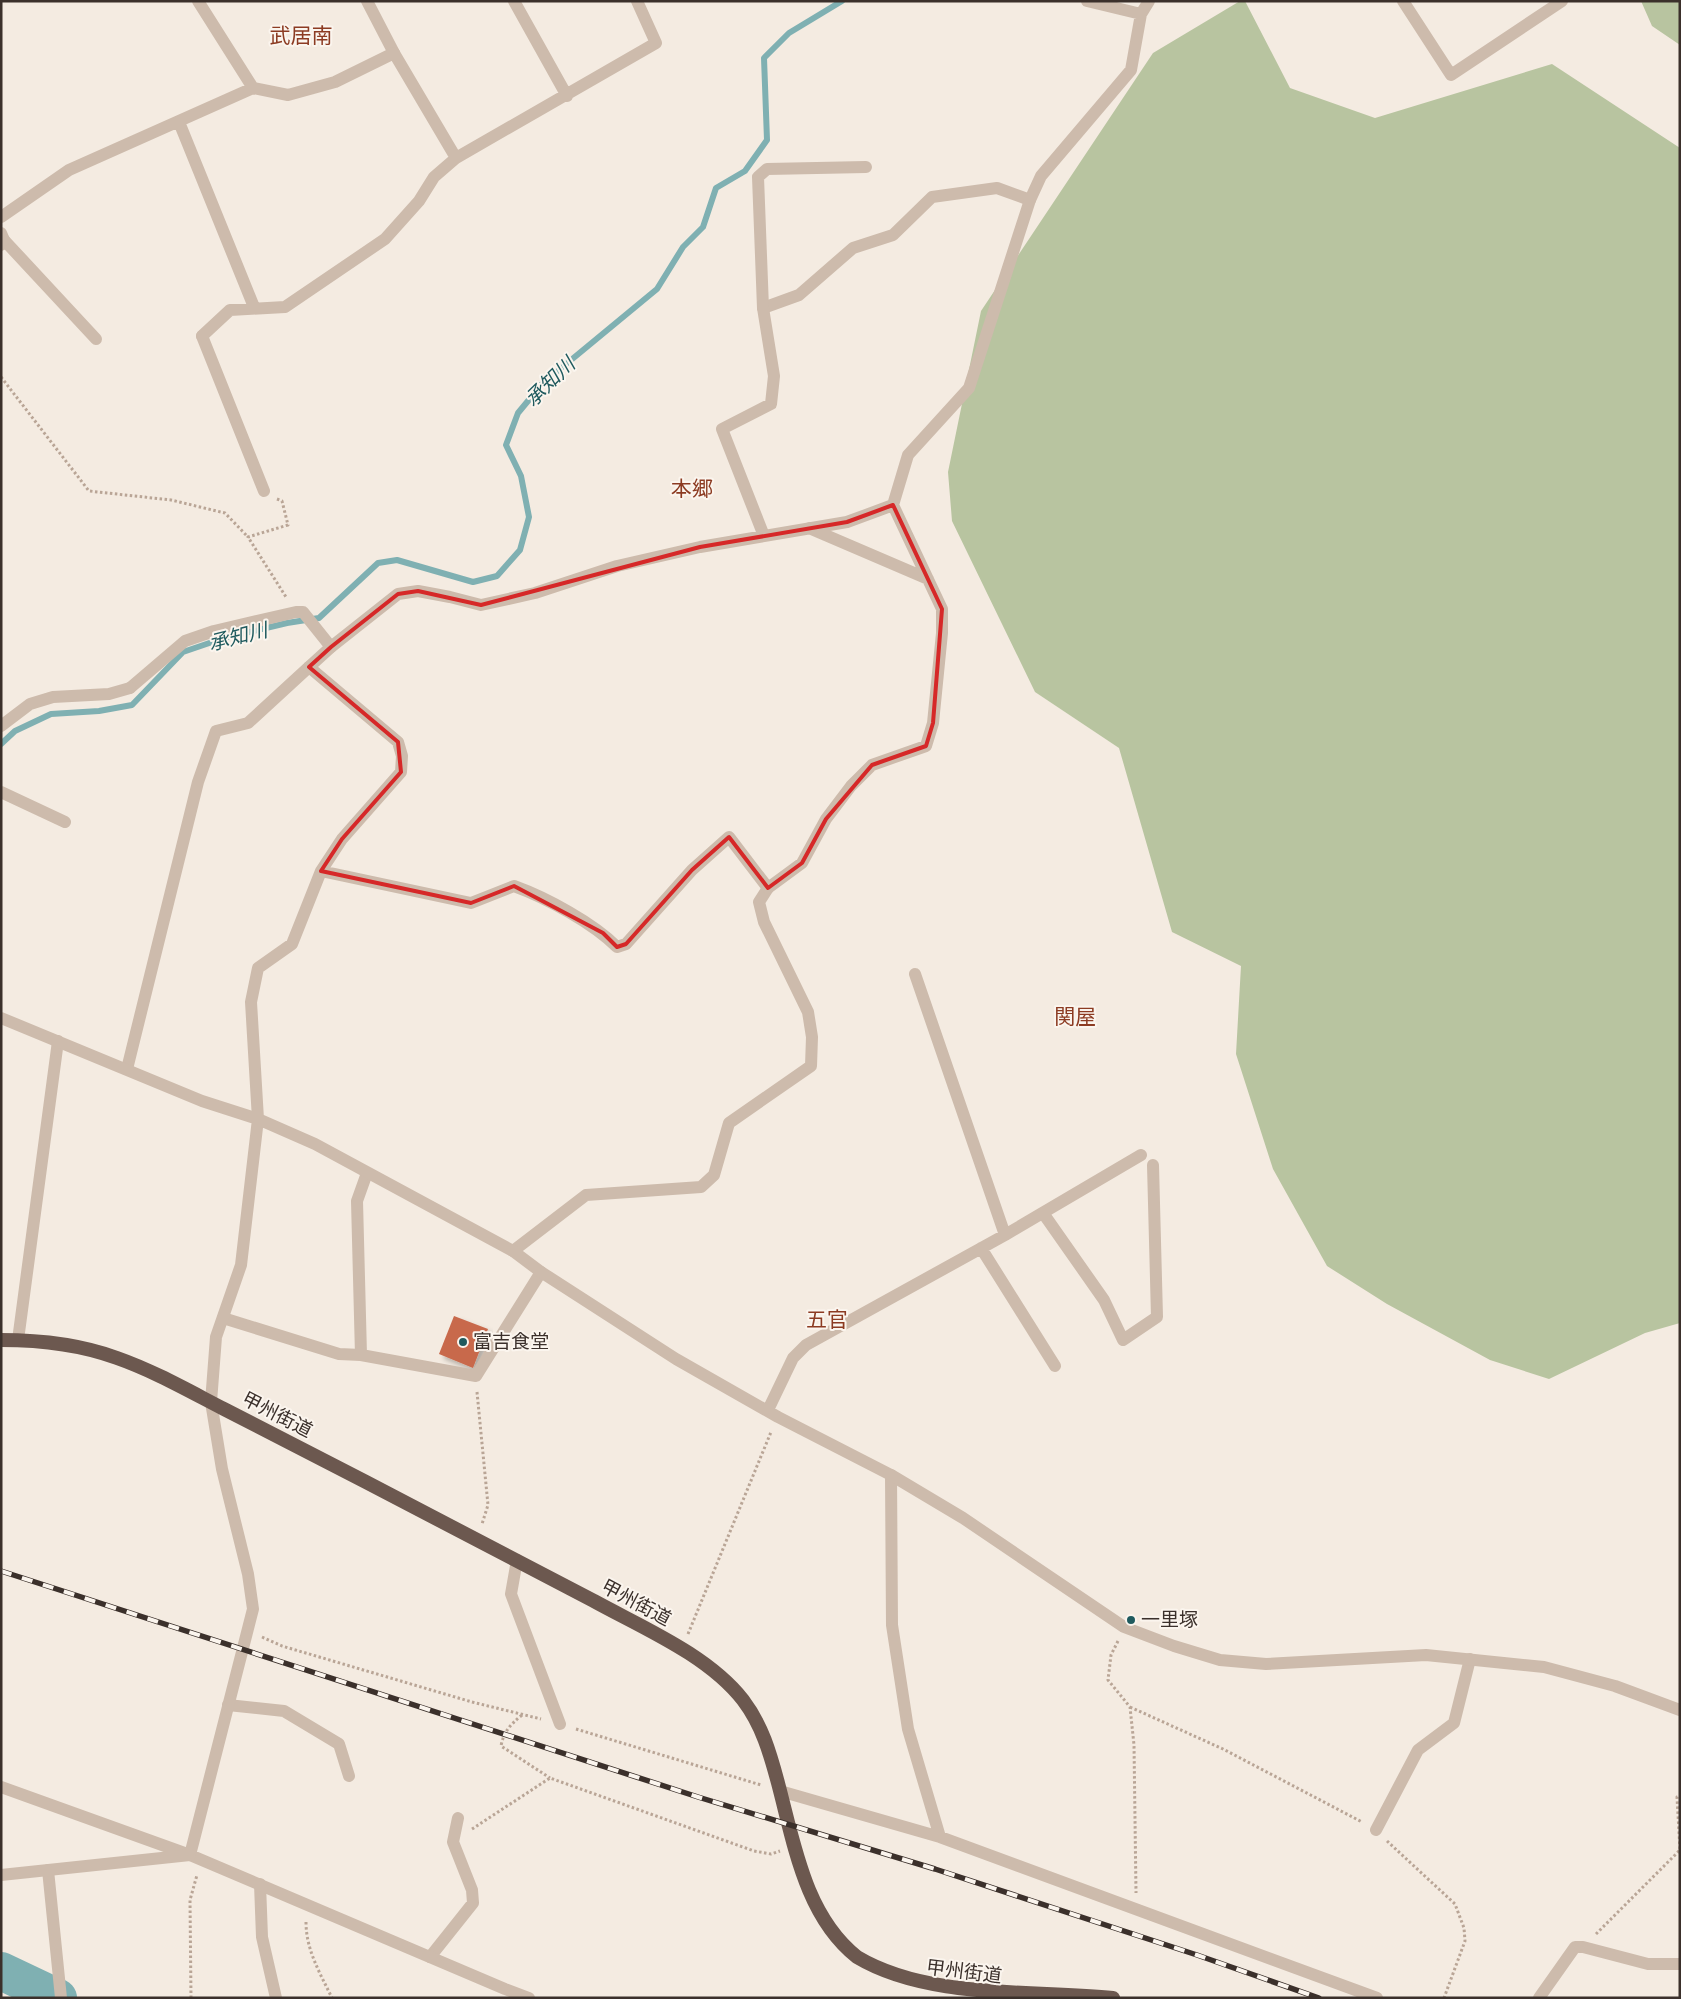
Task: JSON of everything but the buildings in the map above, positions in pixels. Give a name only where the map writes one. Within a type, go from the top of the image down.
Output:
[{"type":"highway","name":"甲州街道","points":[[1,1340],[39,1340],[82,1347],[119,1359],[189,1390],[517,1560],[682,1649],[717,1674],[742,1699],[759,1724],[766,1741],[804,1879],[819,1910],[835,1936],[856,1957],[881,1973],[941,1992],[1002,1997],[1113,1998]]},
{"type":"street","points":[[198,1],[253,88]]},
{"type":"street","points":[[367,1],[394,53],[456,158]]},
{"type":"street","points":[[514,1],[567,96]]},
{"type":"street","points":[[264,491],[202,336],[230,310],[254,307],[285,307],[385,239],[418,201],[434,177],[456,158],[567,96],[656,43],[636,1]]},
{"type":"street","points":[[1087,1],[1141,14]]},
{"type":"street","points":[[513,1251],[586,1195],[701,1187],[714,1175],[729,1123],[811,1066],[812,1037],[808,1012],[764,922],[759,902],[768,888],[802,863],[826,819],[851,786],[872,765],[926,746],[932,722],[942,633],[942,608],[893,505],[908,455],[969,388],[1030,200],[1041,176],[1131,70],[1141,14],[1149,1]]},
{"type":"street","points":[[1403,1],[1451,75],[1562,1]]},
{"type":"street","points":[[1,216],[69,170],[253,88],[288,95],[335,82],[394,53]]},
{"type":"street","points":[[179,122],[254,307]]},
{"type":"street","points":[[764,536],[722,430],[771,404],[774,376],[763,308],[758,177],[767,170],[866,167]]},
{"type":"street","points":[[763,308],[799,295],[853,248],[893,235],[932,197],[997,188],[1030,200]]},
{"type":"street","points":[[2,239],[96,339]]},
{"type":"street","points":[[127,1069],[198,782],[216,731],[248,723],[332,647],[398,594],[418,591],[481,605],[534,593],[617,566],[700,547],[847,522],[893,505]]},
{"type":"street","points":[[809,528],[928,579]]},
{"type":"street","points":[[1,726],[30,704],[53,697],[109,694],[130,688],[185,641],[214,631],[302,615],[332,647]]},
{"type":"street","points":[[196,1858],[228,1705],[253,1609],[248,1574],[222,1469],[211,1402],[216,1337],[241,1265],[258,1119],[251,1002],[258,968],[292,944],[321,871],[342,839],[401,772],[402,756],[398,742],[309,667]]},
{"type":"street","points":[[1,792],[65,822]]},
{"type":"street","points":[[321,871],[471,903],[514,886],[532,893],[603,934],[617,947],[626,944],[692,870],[729,837],[768,888]]},
{"type":"street","points":[[915,974],[1005,1235]]},
{"type":"street","points":[[1,1018],[202,1101],[258,1119],[315,1144],[513,1251],[541,1272],[676,1359],[891,1475],[963,1518],[1124,1627],[1174,1646],[1220,1660],[1266,1664],[1426,1655],[1544,1667],[1614,1686],[1680,1710]]},
{"type":"street","points":[[18,1340],[58,1041]]},
{"type":"street","points":[[773,1413],[793,1358],[806,1345],[1005,1235],[1141,1155]]},
{"type":"street","points":[[1043,1213],[1104,1300],[1123,1340],[1157,1317],[1153,1165]]},
{"type":"street","points":[[361,1355],[357,1201],[367,1173]]},
{"type":"street","points":[[981,1248],[1055,1366]]},
{"type":"street","points":[[223,1318],[339,1354],[361,1355],[476,1376],[541,1272]]},
{"type":"street","points":[[891,1475],[892,1625],[908,1729],[940,1838]]},
{"type":"street","points":[[517,1560],[510,1594],[560,1724]]},
{"type":"street","points":[[1376,1830],[1418,1750],[1454,1723],[1470,1659]]},
{"type":"street","points":[[228,1705],[284,1712],[292,1716],[339,1744],[349,1776]]},
{"type":"street","points":[[1,1787],[196,1858],[529,1998]]},
{"type":"street","points":[[780,1791],[940,1838],[1377,1998]]},
{"type":"street","points":[[430,1957],[473,1903],[472,1890],[453,1842],[458,1818]]},
{"type":"street","points":[[1,1875],[196,1858]]},
{"type":"street","points":[[48,1870],[61,1998]]},
{"type":"street","points":[[260,1884],[262,1937],[276,1998]]},
{"type":"street","points":[[1539,1998],[1574,1947],[1583,1947],[1648,1964],[1680,1964]]},
{"type":"path","points":[[1,377],[89,491],[171,500],[225,513],[248,537],[302,615]]},
{"type":"path","points":[[248,537],[288,525],[282,501],[264,491]]},
{"type":"path","points":[[476,1376],[488,1505],[477,1539]]},
{"type":"path","points":[[682,1649],[773,1413]]},
{"type":"path","points":[[1124,1627],[1112,1655],[1108,1680],[1130,1707],[1223,1749],[1376,1830],[1455,1904],[1464,1928],[1465,1941],[1444,1998]]},
{"type":"path","points":[[248,1630],[282,1646],[472,1702],[560,1724],[780,1791]]},
{"type":"path","points":[[1130,1707],[1134,1745],[1136,1910]]},
{"type":"path","points":[[522,1714],[509,1726],[504,1734],[501,1746],[550,1778],[754,1851],[771,1854],[796,1846]]},
{"type":"path","points":[[453,1842],[550,1778]]},
{"type":"path","points":[[1583,1947],[1680,1850],[1677,1797],[1680,1796]]},
{"type":"path","points":[[191,1998],[190,1900],[196,1858]]},
{"type":"path","points":[[306,1904],[306,1935],[313,1959],[332,1998]]},
{"type":"highlighted area","points":[[893,505],[942,609],[933,723],[926,746],[872,765],[826,819],[802,863],[768,888],[729,837],[692,870],[626,944],[617,947],[603,933],[514,886],[471,903],[321,871],[342,839],[401,772],[398,742],[309,667],[331,647],[398,594],[418,591],[481,605],[700,547],[847,522]]},
{"type":"green space","points":[[1240,1],[1245,1],[1290,88],[1375,118],[1552,64],[1680,148],[1680,1323],[1645,1333],[1549,1379],[1490,1360],[1387,1304],[1327,1266],[1273,1169],[1236,1054],[1241,966],[1172,932],[1119,748],[1035,692],[952,521],[948,472],[981,311],[1153,53]]},
{"type":"green space","points":[[1641,1],[1680,1],[1680,45],[1652,26]]},
{"type":"waterway","name":"承知川","points":[[1,744],[15,731],[51,714],[99,711],[132,705],[183,652],[224,638],[287,623],[319,618],[378,563],[397,560],[473,582],[497,576],[520,550],[529,517],[521,476],[506,445],[518,413],[542,384],[657,289],[683,247],[703,227],[716,188],[745,171],[767,140],[764,58],[789,33],[842,1]]},
{"type":"waterway","name":"承知川","points":[[1,1971],[58,1998]]},
{"type":"railway","points":[[1,1571],[698,1797],[935,1869],[1197,1955],[1319,1998]]},
{"type":"place","name":"富吉食堂","points":[[463,1342]]},
{"type":"place","name":"一里塚","points":[[1131,1620]]},
{"type":"district","name":"武居南","points":[[301,36]]},
{"type":"district","name":"本郷","points":[[692,489]]},
{"type":"district","name":"関屋","points":[[1075,1017]]},
{"type":"district","name":"五官","points":[[827,1320]]}]
